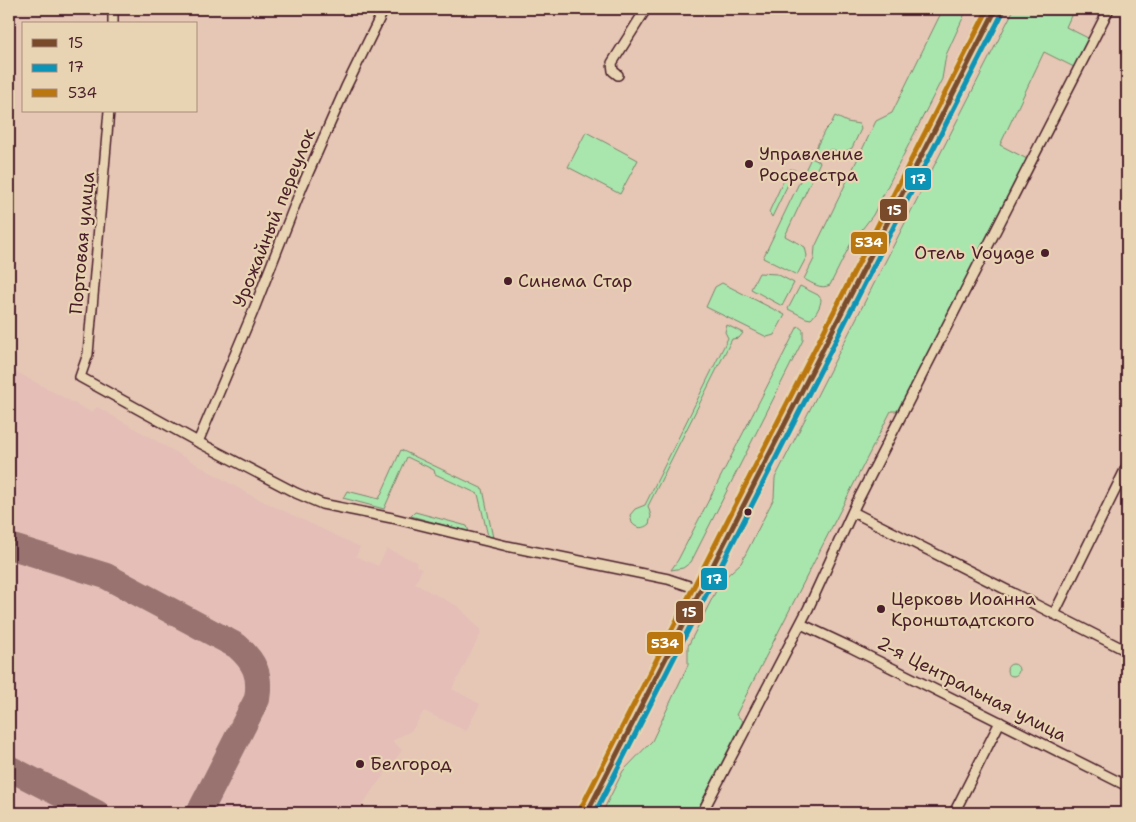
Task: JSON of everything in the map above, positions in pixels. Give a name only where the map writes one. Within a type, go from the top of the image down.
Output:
[{"type":"main road","points":[[587,813],[996,9]]},
{"type":"street","points":[[113,9],[113,22]]},
{"type":"street","name":"Урожайный переулок","points":[[198,442],[252,314],[302,187],[346,87],[384,9]]},
{"type":"street","points":[[618,75],[613,71],[612,63],[646,9]]},
{"type":"street","points":[[702,813],[801,624],[853,512],[1109,9]]},
{"type":"street","name":"Портовая улица","points":[[109,112],[88,354],[80,377],[198,442]]},
{"type":"street","points":[[198,442],[296,493],[322,504],[392,518],[507,546],[668,579],[701,590]]},
{"type":"street","points":[[1054,614],[1127,466]]},
{"type":"street","points":[[853,512],[1127,652]]},
{"type":"street","name":"2-я Центральная улица","points":[[801,624],[850,646],[1127,786]]},
{"type":"street","points":[[954,813],[1000,722]]},
{"type":"shaded area","name":"Белгород","points":[[9,368],[92,413],[97,407],[252,496],[360,547],[356,556],[378,566],[387,549],[417,562],[416,566],[422,569],[415,584],[459,607],[479,628],[481,633],[452,689],[480,704],[466,731],[424,711],[412,730],[392,741],[402,750],[356,813],[9,813]]},
{"type":"green space","points":[[943,9],[967,9],[946,55],[942,79],[873,215],[850,245],[830,285],[823,287],[813,284],[804,279],[814,259],[815,247],[876,121],[892,113]]},
{"type":"green space","points":[[1014,9],[1074,9],[1066,27],[1088,38],[1074,67],[1044,52],[1000,145],[1027,159],[900,411],[891,411],[736,715],[743,721],[696,813],[602,813],[623,771],[652,741],[688,665],[688,646],[721,581],[741,563],[774,498],[775,478]]},
{"type":"green space","points":[[835,116],[847,122],[859,124],[861,129],[852,148],[842,153],[831,149],[824,154],[815,150],[825,130]]},
{"type":"green space","points":[[586,132],[638,160],[620,194],[568,167]]},
{"type":"green space","points":[[811,158],[820,162],[785,236],[805,247],[807,256],[797,275],[763,258]]},
{"type":"green space","points":[[791,169],[795,170],[772,217],[769,212],[788,171]]},
{"type":"green space","points":[[759,273],[777,274],[794,283],[782,306],[751,289]]},
{"type":"green space","points":[[722,283],[785,315],[774,335],[767,337],[706,307],[715,287]]},
{"type":"green space","points":[[800,286],[818,295],[821,299],[818,310],[811,319],[788,309]]},
{"type":"green space","points":[[727,325],[743,333],[739,338],[732,339],[648,506],[651,516],[649,524],[645,527],[638,527],[632,523],[630,515],[635,509],[645,505],[728,338],[725,332]]},
{"type":"green space","points":[[798,326],[803,330],[803,340],[691,562],[683,568],[671,570],[678,560]]},
{"type":"green space","points":[[401,450],[483,489],[493,538],[488,536],[478,494],[435,474],[434,470],[407,457],[384,509],[343,498],[347,491],[379,499]]},
{"type":"green space","points":[[415,512],[467,526],[469,532],[411,516]]},
{"type":"green space","points":[[1011,664],[1015,664],[1019,670],[1015,676],[1011,676],[1007,672],[1007,668]]},
{"type":"taxiway","points":[[9,546],[106,576],[237,646],[252,663],[258,683],[257,699],[199,813]]},
{"type":"taxiway","points":[[9,768],[97,813]]},
{"type":"transit line","name":"534","points":[[580,810],[988,9]]},
{"type":"transit line","name":"15","points":[[587,813],[996,9]]},
{"type":"transit line","name":"17","points":[[595,813],[1003,12]]},
{"type":"place","name":"Управление Росреестра","points":[[749,164]]},
{"type":"place","name":"Отель Voyage","points":[[1045,253]]},
{"type":"place","name":"Синема Стар","points":[[508,281]]},
{"type":"place","name":"Церковь Иоанна Кронштадтского","points":[[881,609]]},
{"type":"place","name":"Белгород","points":[[360,764]]}]
